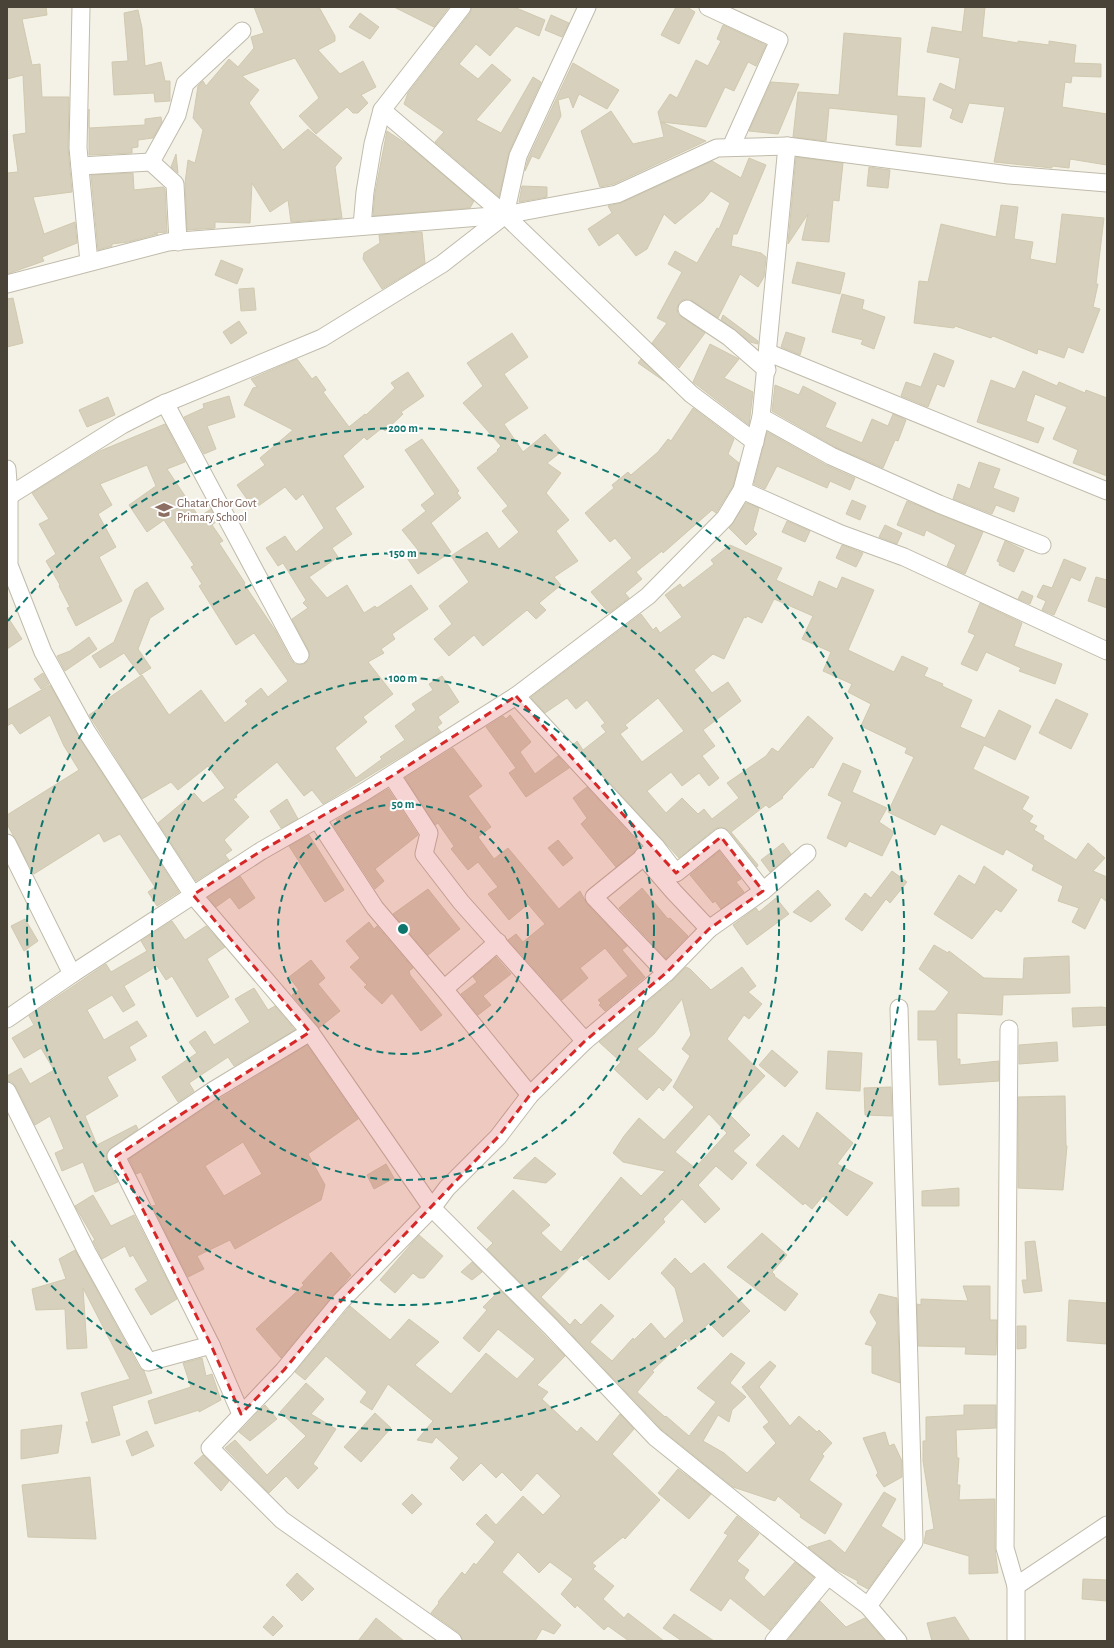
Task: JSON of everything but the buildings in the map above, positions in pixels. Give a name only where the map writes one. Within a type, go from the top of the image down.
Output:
[{"type":"street","points":[[81,7],[78,148],[89,262]]},
{"type":"street","points":[[362,226],[365,192],[373,144],[382,110],[462,7]]},
{"type":"street","points":[[9,496],[122,425],[165,403],[322,338],[442,264],[505,215],[518,156],[587,7]]},
{"type":"street","points":[[708,7],[779,40],[730,148]]},
{"type":"street","points":[[151,162],[177,115],[185,84],[242,31]]},
{"type":"street","points":[[382,110],[505,215],[691,394],[755,442]]},
{"type":"street","points":[[7,1019],[72,974],[261,851],[392,776],[516,696],[648,596],[725,518],[742,490],[761,417],[769,353],[787,146]]},
{"type":"street","points":[[7,284],[168,242],[312,232],[362,226],[505,215],[616,194],[717,148],[787,146],[1009,175],[1107,183]]},
{"type":"street","points":[[80,166],[151,162],[174,184],[178,242]]},
{"type":"street","points":[[687,309],[729,337],[767,370]]},
{"type":"street","points":[[769,353],[1107,491]]},
{"type":"street","points":[[165,403],[300,655]]},
{"type":"street","points":[[761,417],[831,456],[940,504],[1042,545]]},
{"type":"street","points":[[7,468],[9,496],[8,565],[47,659],[88,732],[193,895],[310,1032],[432,1208],[551,1327],[656,1437],[828,1576],[868,1606],[898,1641]]},
{"type":"street","points":[[742,490],[841,534],[904,558],[1107,651]]},
{"type":"street","points":[[516,696],[649,851],[674,892],[709,928]]},
{"type":"street","points":[[392,776],[429,833],[424,854],[461,902],[585,1041]]},
{"type":"street","points":[[317,819],[375,908],[444,989],[530,1095]]},
{"type":"street","points":[[649,851],[676,872],[721,837],[763,891]]},
{"type":"street","points":[[7,843],[72,974]]},
{"type":"street","points":[[649,851],[594,896],[666,973]]},
{"type":"street","points":[[454,1641],[282,1520],[210,1448],[284,1370],[340,1302],[432,1208],[447,1188],[498,1136],[530,1095],[585,1041],[666,973],[709,928],[763,891],[807,853]]},
{"type":"street","points":[[444,989],[498,942]]},
{"type":"street","points":[[868,1606],[914,1542],[899,1008]]},
{"type":"street","points":[[1009,1029],[1005,1548],[1016,1586],[1016,1641]]},
{"type":"street","points":[[241,1414],[210,1345],[116,1156],[214,1090],[310,1032]]},
{"type":"street","points":[[7,1091],[87,1252],[148,1362],[210,1345]]},
{"type":"street","points":[[1016,1586],[1107,1526]]},
{"type":"street","points":[[774,1641],[828,1576]]},
{"type":"highlighted area","points":[[516,696],[676,873],[721,837],[763,891],[709,929],[666,973],[585,1041],[530,1095],[498,1137],[340,1302],[284,1370],[241,1414],[211,1345],[116,1156],[310,1032],[193,895],[261,851],[392,776]]},
{"type":"place","name":"Ghatar Chor Govt Primary School","points":[[164,510]]}]
